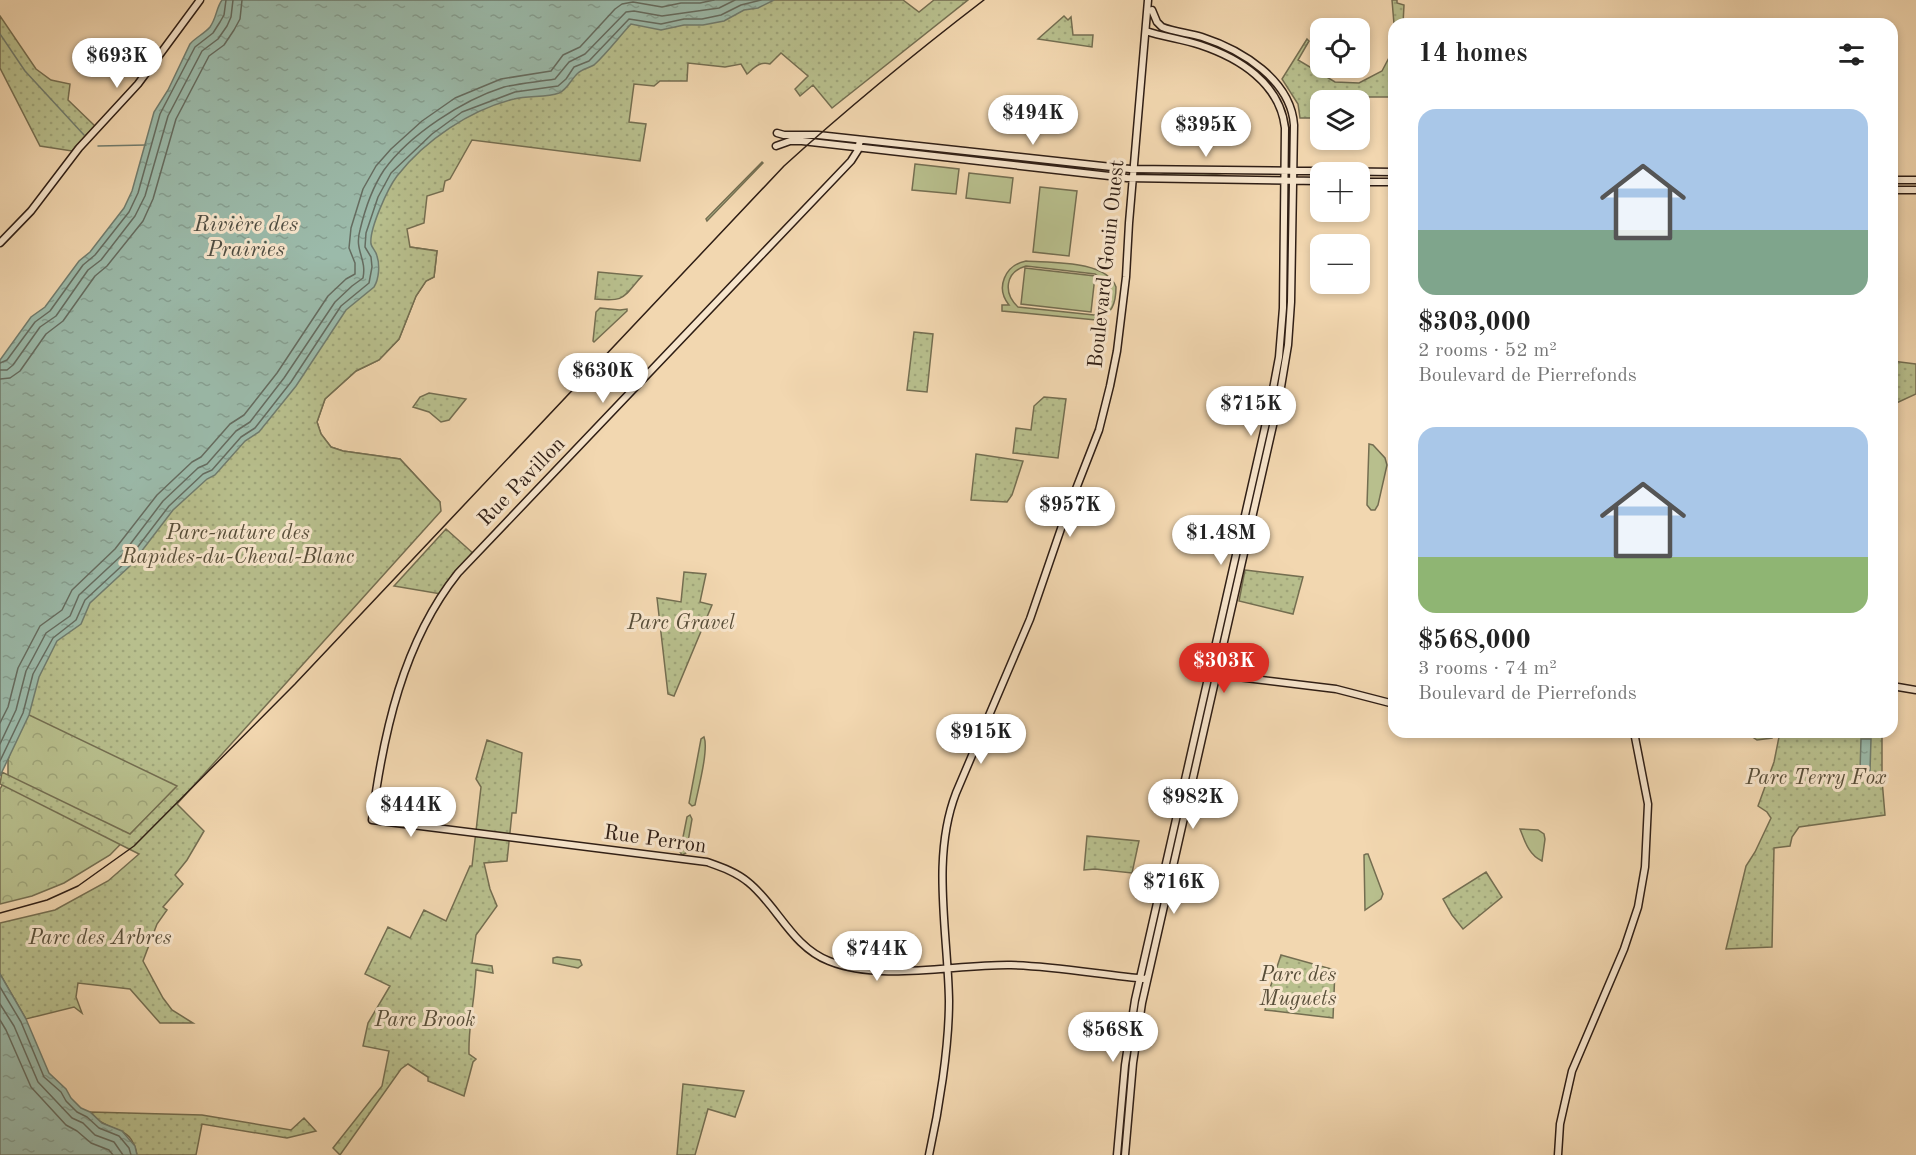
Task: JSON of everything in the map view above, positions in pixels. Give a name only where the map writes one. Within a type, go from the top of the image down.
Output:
[{"type":"street","points":[[0,243],[31,211],[79,148],[138,84],[200,0]]},
{"type":"street","name":"Boulevard Gouin Ouest","points":[[1147,31],[1152,10],[1150,0]]},
{"type":"street","name":"Boulevard Gouin Ouest","points":[[929,1155],[949,1008],[943,886],[949,815],[983,727],[1030,619],[1101,421],[1118,345],[1126,277],[1150,0]]},
{"type":"street","points":[[1125,1155],[1136,1041],[1147,979],[1275,379],[1284,300],[1289,181],[1293,171],[1293,113],[1279,85],[1254,64],[1227,48],[1202,37],[1161,27],[1152,10]]},
{"type":"street","points":[[1147,31],[1194,43],[1216,52],[1242,66],[1269,87],[1278,100],[1284,117],[1285,170],[1289,181]]},
{"type":"street","points":[[777,133],[810,134],[1134,169],[1388,172]]},
{"type":"street","points":[[776,146],[792,140],[1133,178],[1310,181]]},
{"type":"street","points":[[859,148],[860,140]]},
{"type":"street","name":"Rue Pavillon","points":[[372,820],[384,742],[398,688],[441,594],[458,573],[851,161],[859,148]]},
{"type":"street","points":[[1898,180],[1916,180]]},
{"type":"street","points":[[1370,182],[1388,182]]},
{"type":"street","points":[[1898,190],[1916,190]]},
{"type":"street","points":[[1213,674],[1339,690],[1388,702]]},
{"type":"street","points":[[1117,1155],[1126,1054],[1139,978],[1213,674]]},
{"type":"street","points":[[1898,687],[1916,690]]},
{"type":"street","points":[[1558,1155],[1562,1118],[1572,1071],[1623,949],[1640,897],[1645,867],[1648,804],[1635,738]]},
{"type":"street","name":"Rue Perron","points":[[372,820],[707,862],[748,881],[804,945],[828,961],[842,965],[885,970],[1014,965],[1147,979]]},
{"type":"green space","name":"Parc-nature des Rapides-du-Cheval-Blanc","points":[[646,0],[903,0],[919,12],[934,0],[968,0],[832,108],[813,85],[800,96],[795,89],[808,76],[781,53],[770,64],[760,64],[747,74],[741,64],[725,67],[688,63],[687,81],[660,81],[654,86],[634,84],[629,122],[646,124],[640,161],[472,140],[450,179],[445,181],[443,191],[427,196],[424,223],[407,229],[410,247],[437,251],[434,277],[426,281],[416,296],[399,339],[379,360],[356,371],[325,399],[317,422],[321,434],[331,447],[343,451],[400,459],[440,502],[441,511],[177,804],[204,831],[175,875],[183,884],[163,907],[167,910],[157,924],[143,961],[172,1010],[193,1023],[160,1023],[130,989],[78,983],[76,997],[82,1013],[74,1007],[26,1019],[0,974],[0,923],[55,910],[108,881],[139,854],[0,784],[2,772],[130,834],[177,786],[29,715],[0,644],[400,128]]},
{"type":"green space","points":[[1392,0],[1397,0],[1397,3],[1404,5],[1403,18],[1394,18]]},
{"type":"green space","points":[[0,16],[36,69],[51,80],[70,84],[68,100],[95,126],[72,151],[40,146],[0,68]]},
{"type":"green space","points":[[1064,16],[1068,20],[1071,17],[1073,35],[1093,35],[1092,47],[1038,39]]},
{"type":"green space","points":[[1307,39],[1309,41],[1298,60],[1310,67],[1310,78],[1328,78],[1335,82],[1359,83],[1382,71],[1388,60],[1388,97],[1370,97],[1370,90],[1310,90],[1310,118],[1300,118],[1298,104],[1282,79]]},
{"type":"green space","points":[[933,150],[1032,161],[1031,164],[919,151]]},
{"type":"green space","points":[[1034,161],[1099,168],[1088,170],[1034,164]]},
{"type":"green space","points":[[763,163],[707,221],[706,219]]},
{"type":"green space","points":[[915,164],[959,169],[956,194],[912,190]]},
{"type":"green space","points":[[969,173],[1013,178],[1010,203],[966,198]]},
{"type":"green space","points":[[1228,173],[1201,176],[1159,175]]},
{"type":"green space","points":[[1040,187],[1077,191],[1069,256],[1033,252]]},
{"type":"green space","points":[[410,247],[437,251],[434,277],[426,281],[416,296],[399,339],[379,360],[356,371],[325,399],[317,422],[321,434],[331,447],[343,451],[400,459],[440,502],[241,721],[110,855],[64,883],[32,896],[0,904],[0,789],[8,775],[8,760],[19,723]]},
{"type":"green space","points":[[1026,261],[1063,263],[1090,267],[1101,272],[1110,278],[1116,287],[1112,308],[1106,315],[1096,320],[1002,311],[1002,305],[1009,305],[1003,292],[1004,278],[1019,263]],"holes":[[[1026,266],[1095,274],[1109,284],[1110,299],[1106,307],[1094,315],[1018,307],[1008,289],[1010,278]]]},
{"type":"green space","points":[[1025,268],[1095,276],[1091,312],[1021,304]]},
{"type":"green space","points":[[598,272],[642,276],[623,297],[613,300],[595,299]]},
{"type":"green space","points":[[600,308],[627,309],[627,311],[594,342],[596,312]]},
{"type":"green space","points":[[914,332],[933,334],[927,392],[907,390]]},
{"type":"green space","points":[[1898,362],[1916,364],[1916,394],[1898,402]]},
{"type":"green space","points":[[429,393],[466,399],[449,420],[441,422],[429,412],[413,407],[420,397]]},
{"type":"green space","points":[[1044,397],[1066,399],[1058,458],[1013,453],[1016,428],[1031,430],[1034,406]]},
{"type":"green space","points":[[1369,444],[1373,445],[1385,458],[1387,465],[1375,510],[1371,510],[1367,505]]},
{"type":"green space","points":[[976,454],[1023,461],[1012,495],[1007,502],[971,500]]},
{"type":"green space","points":[[446,529],[475,555],[441,594],[394,586]]},
{"type":"green space","points":[[1245,570],[1303,577],[1293,614],[1239,601]]},
{"type":"green space","name":"Parc Gravel","points":[[684,572],[706,574],[700,602],[712,605],[674,696],[668,694],[657,598],[681,602]]},
{"type":"green space","points":[[704,737],[705,751],[702,770],[695,805],[692,806],[689,803],[701,739]]},
{"type":"green space","name":"Parc Terry Fox","points":[[1779,738],[1882,738],[1885,815],[1799,827],[1792,837],[1790,846],[1774,848],[1772,947],[1726,949],[1746,866],[1771,818],[1758,806],[1774,762]]},
{"type":"green space","name":"Parc Brook","points":[[487,740],[522,753],[516,813],[512,813],[507,861],[484,863],[497,906],[476,935],[472,963],[492,966],[493,973],[476,970],[469,1054],[476,1059],[473,1062],[464,1096],[428,1081],[428,1077],[408,1064],[401,1069],[340,1155],[333,1148],[382,1086],[389,1051],[363,1046],[368,1023],[390,986],[365,974],[388,927],[410,938],[424,910],[446,921],[470,866],[472,866],[481,787],[476,779]]},
{"type":"green space","points":[[1184,794],[1183,811],[1149,958],[1150,942]]},
{"type":"green space","points":[[690,815],[692,819],[686,853],[682,855],[680,852],[687,817]]},
{"type":"green space","points":[[1520,829],[1538,830],[1544,834],[1542,861],[1531,852]]},
{"type":"green space","points":[[1087,836],[1139,841],[1132,873],[1084,870]]},
{"type":"green space","points":[[1368,854],[1383,894],[1381,899],[1365,910],[1364,855]]},
{"type":"green space","points":[[1486,872],[1502,897],[1463,929],[1443,899]]},
{"type":"green space","name":"Parc des Muguets","points":[[1281,955],[1335,970],[1333,1018],[1265,1010]]},
{"type":"green space","points":[[553,958],[580,960],[582,965],[578,968],[553,963]]},
{"type":"green space","points":[[1137,1001],[1122,1155],[1120,1155],[1128,1062]]},
{"type":"green space","points":[[683,1084],[744,1091],[735,1117],[708,1109],[695,1155],[677,1155]]},
{"type":"green space","points":[[90,1112],[202,1115],[291,1130],[304,1118],[316,1131],[287,1138],[202,1124],[196,1155],[137,1155],[132,1140],[124,1132],[100,1121]]},
{"type":"water","name":"Rivière des Prairies","points":[[222,0],[774,0],[758,8],[744,10],[724,21],[703,25],[684,25],[661,30],[631,24],[594,65],[581,70],[559,93],[514,99],[481,111],[450,128],[408,163],[389,190],[373,229],[371,244],[379,268],[374,287],[346,310],[296,386],[259,432],[245,441],[215,475],[207,479],[173,510],[131,565],[90,603],[81,624],[57,641],[39,677],[29,715],[0,776],[0,360],[31,317],[45,307],[79,261],[90,252],[124,208],[132,191],[154,112],[168,90],[190,44],[210,27]]},
{"type":"water","points":[[1861,739],[1871,739],[1870,771],[1860,771]]},
{"type":"water","points":[[0,974],[26,1019],[49,1073],[81,1108],[90,1112],[102,1123],[122,1131],[135,1146],[137,1155],[0,1155]]},
{"type":"waterway","points":[[0,34],[25,71],[84,135]]},
{"type":"waterway","points":[[98,146],[146,145]]},
{"type":"tram line","points":[[0,913],[47,900],[78,886],[134,846],[295,684],[784,166],[882,81],[984,0]]},
{"type":"park label","name":"Parc des Arbres","points":[[100,938]]}]
